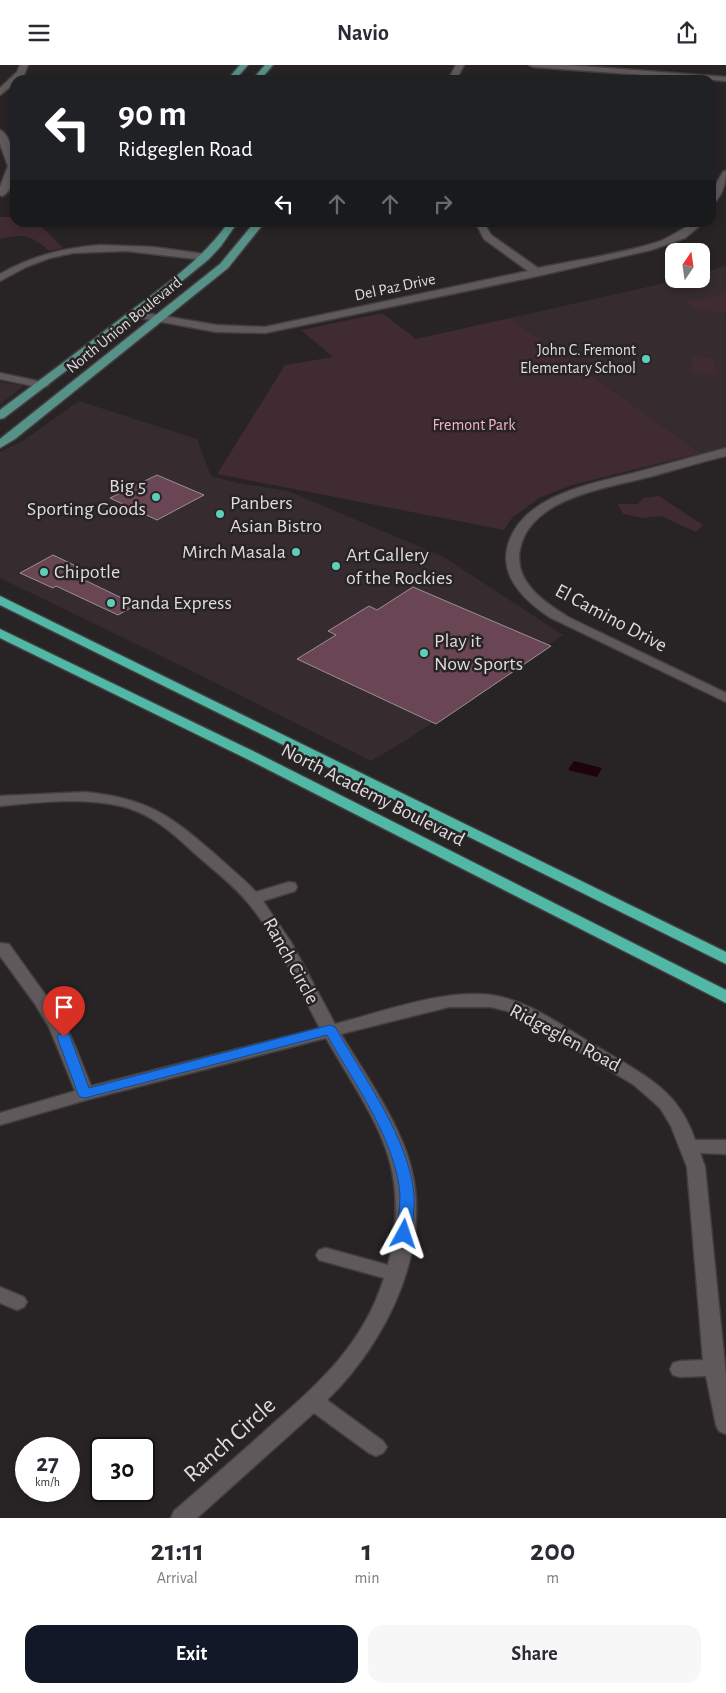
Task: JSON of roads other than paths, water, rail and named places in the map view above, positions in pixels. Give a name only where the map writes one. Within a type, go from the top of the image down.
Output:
[{"type":"highway","name":"North Academy Boulevard","points":[[0,600],[726,959]]},
{"type":"highway","name":"North Academy Boulevard","points":[[0,633],[252,756],[726,997]]},
{"type":"main road","points":[[236,75],[244,65]]},
{"type":"main road","points":[[260,75],[269,65]]},
{"type":"main road","name":"North Union Boulevard","points":[[0,416],[135,314],[205,257],[218,244],[229,227]]},
{"type":"main road","name":"North Union Boulevard","points":[[0,443],[12,437],[224,266],[236,254],[256,227]]},
{"type":"street","points":[[533,65],[657,75]]},
{"type":"street","points":[[0,91],[10,82]]},
{"type":"street","points":[[0,133],[10,158]]},
{"type":"street","points":[[1,193],[10,173]]},
{"type":"street","points":[[716,193],[725,179]]},
{"type":"street","points":[[482,227],[487,237],[538,273]]},
{"type":"street","name":"Del Paz Drive","points":[[135,314],[238,331],[265,330],[538,273],[660,245],[677,238],[692,227]]},
{"type":"street","points":[[645,239],[660,245]]},
{"type":"street","points":[[0,277],[25,264],[47,257],[83,250],[149,248],[205,257]]},
{"type":"street","points":[[0,376],[43,385]]},
{"type":"street","name":"El Camino Drive","points":[[726,452],[587,489],[550,504],[537,512],[520,530],[514,542],[512,560],[514,570],[526,591],[549,612],[564,621],[726,698]]},
{"type":"street","name":"Ranch Circle","points":[[0,801],[83,796],[127,803],[166,821],[253,899],[287,949],[330,1030],[394,1142],[403,1170],[407,1196],[407,1222],[395,1274],[381,1311],[360,1350],[342,1372],[313,1401],[182,1518]]},
{"type":"street","name":"Ranch Circle","points":[[253,899],[289,887]]},
{"type":"street","points":[[3,948],[60,1030],[85,1094]]},
{"type":"street","name":"Ridgeglen Road","points":[[0,1119],[85,1094],[449,1001],[491,1001],[513,1007],[551,1026],[640,1081],[666,1104],[680,1124],[696,1167],[714,1368],[726,1425]]},
{"type":"street","points":[[689,1145],[726,1147]]},
{"type":"street","points":[[326,1255],[395,1274]]},
{"type":"street","points":[[680,1369],[714,1368]]},
{"type":"street","points":[[313,1401],[376,1447]]},
{"type":"place","name":"John C. Fremont Elementary School","points":[[646,359]]},
{"type":"place","name":"Big 5 Sporting Goods","points":[[156,497]]},
{"type":"place","name":"Panbers Asian Bistro","points":[[220,514]]},
{"type":"place","name":"Mirch Masala","points":[[296,552]]},
{"type":"place","name":"Art Gallery of the Rockies","points":[[336,566]]},
{"type":"place","name":"Chipotle","points":[[44,572]]},
{"type":"place","name":"Panda Express","points":[[111,603]]},
{"type":"place","name":"Play it Now Sports","points":[[424,653]]},
{"type":"park label","name":"Fremont Park","points":[[474,425]]}]
